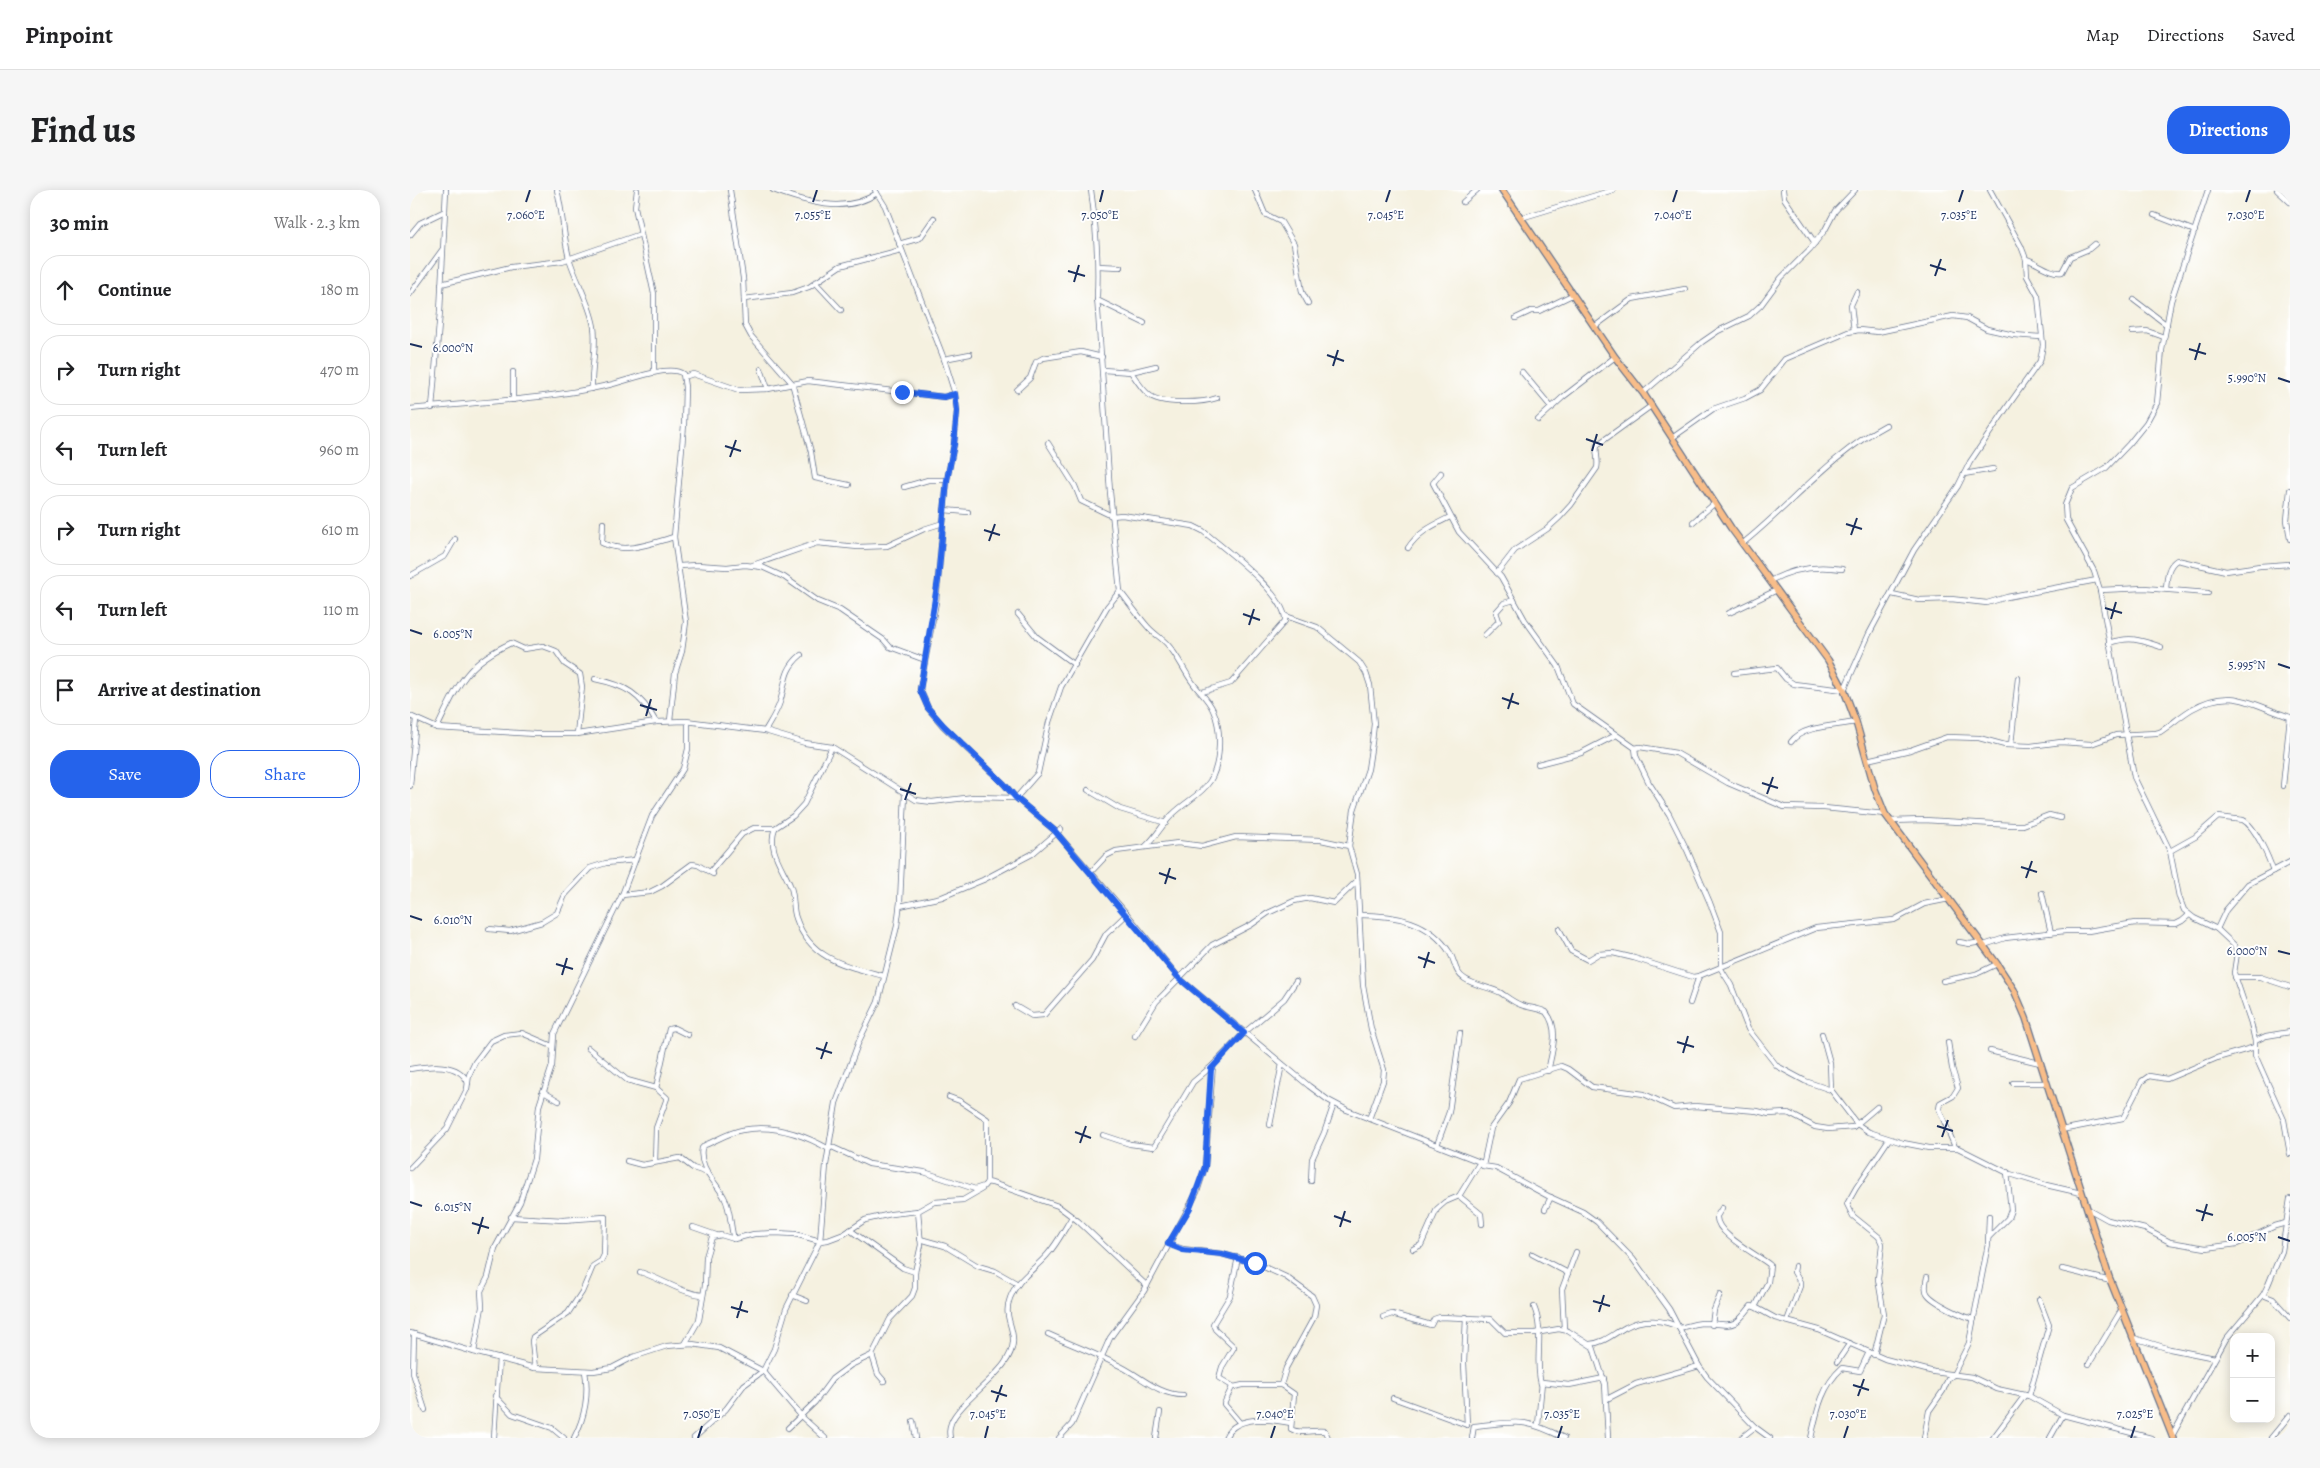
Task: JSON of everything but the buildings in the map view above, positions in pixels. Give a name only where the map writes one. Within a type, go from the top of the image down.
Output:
[{"type":"main road","points":[[1502,190],[1594,327],[1643,393],[1742,544],[1828,660],[1844,690],[1856,722],[1875,789],[1885,814],[1997,964],[2022,1006],[2081,1193],[2090,1210],[2111,1281],[2162,1414],[2173,1437]]},
{"type":"street","points":[[432,408],[442,284],[446,190]]},
{"type":"street","points":[[557,190],[563,213],[562,229],[570,259],[592,316],[594,329],[592,388]]},
{"type":"street","points":[[637,190],[635,207],[654,294],[654,372]]},
{"type":"street","points":[[730,190],[735,231],[740,252],[744,318],[747,331],[792,383],[811,452],[815,478],[849,484]]},
{"type":"street","points":[[773,190],[796,198],[845,206],[868,200],[876,192],[885,206],[944,360],[955,394],[957,411],[954,444],[947,480],[936,602],[920,690],[928,708],[1016,798],[1056,832],[1179,978],[1321,1096],[1334,1104],[1369,1119],[1496,1168],[1550,1197],[1583,1212],[1597,1222],[1622,1246],[1669,1309],[1699,1366],[1755,1427],[1770,1438]]},
{"type":"street","points":[[1091,190],[1096,227],[1097,300],[1112,516],[1120,591],[1149,628],[1167,644],[1193,684],[1202,692],[1214,712],[1218,726],[1215,767],[1210,781],[1200,792],[1173,814],[1156,837],[1145,847]]},
{"type":"street","points":[[1255,190],[1265,214],[1281,222],[1294,244],[1302,292],[1308,303]]},
{"type":"street","points":[[1463,202],[1476,190]]},
{"type":"street","points":[[1521,218],[1613,190]]},
{"type":"street","points":[[1783,190],[1784,198],[1814,243]]},
{"type":"street","points":[[1643,393],[1702,342],[1755,311],[1781,278],[1825,230],[1835,211],[1854,190]]},
{"type":"street","points":[[1734,673],[1777,668],[1786,679],[1794,684],[1844,690],[1882,608],[1892,594],[1914,550],[2010,403],[2035,371],[2043,353],[2040,304],[2038,296],[2027,276],[2026,259],[2021,246],[1990,190]]},
{"type":"street","points":[[2208,190],[2171,301],[2164,337],[2158,398],[2154,410],[2138,434],[2106,468],[2072,488],[2065,504],[2066,520],[2094,571],[2100,590],[2125,734],[2136,783],[2170,851],[2182,906],[2189,915],[2217,929],[2229,939],[2236,950],[2235,977],[2255,1041],[2257,1061],[2284,1120],[2290,1154]]},
{"type":"street","points":[[2277,190],[2290,202]]},
{"type":"street","points":[[410,235],[420,223],[445,211]]},
{"type":"street","points":[[2154,215],[2195,231]]},
{"type":"street","points":[[899,244],[920,238],[934,218]]},
{"type":"street","points":[[442,284],[493,270],[570,259],[641,234]]},
{"type":"street","points":[[2026,259],[2037,262],[2051,271],[2062,272],[2070,257],[2089,249],[2095,244]]},
{"type":"street","points":[[410,294],[443,249]]},
{"type":"street","points":[[744,299],[792,293],[808,287],[840,266],[901,250]]},
{"type":"street","points":[[1098,266],[1120,267]]},
{"type":"street","points":[[815,282],[841,310]]},
{"type":"street","points":[[1594,327],[1632,299],[1685,289]]},
{"type":"street","points":[[1854,331],[1850,305],[1857,292]]},
{"type":"street","points":[[1516,318],[1572,295]]},
{"type":"street","points":[[1097,300],[1144,323]]},
{"type":"street","points":[[2134,300],[2167,325]]},
{"type":"street","points":[[1672,438],[1713,409],[1745,398],[1760,390],[1785,359],[1807,351],[1830,338],[1854,331],[1878,332],[1953,316],[1967,318],[1987,329],[2041,337]]},
{"type":"street","points":[[2132,332],[2147,331],[2164,337]]},
{"type":"street","points":[[1018,390],[1030,378],[1036,362],[1043,358],[1081,352],[1102,357]]},
{"type":"street","points":[[944,360],[970,354]]},
{"type":"street","points":[[1538,420],[1563,397],[1615,357]]},
{"type":"street","points":[[1103,370],[1131,372],[1156,366]]},
{"type":"street","points":[[761,369],[768,389]]},
{"type":"street","points":[[513,372],[513,400]]},
{"type":"street","points":[[410,409],[513,400],[592,388],[654,372],[693,374],[733,389],[768,389],[792,383],[815,382],[944,397],[955,394]]},
{"type":"street","points":[[670,721],[675,673],[686,622],[674,537],[684,425],[684,377],[680,372]]},
{"type":"street","points":[[1131,372],[1149,395],[1162,400],[1210,401],[1217,398]]},
{"type":"street","points":[[1522,372],[1552,408]]},
{"type":"street","points":[[684,377],[693,374]]},
{"type":"street","points":[[1497,573],[1515,550],[1547,529],[1571,506],[1597,468],[1598,462],[1595,451],[1597,445],[1651,406]]},
{"type":"street","points":[[1742,544],[1769,523],[1816,475],[1855,442],[1886,425]]},
{"type":"street","points":[[1048,443],[1076,486],[1081,501],[1112,516],[1122,515],[1194,526],[1203,531],[1253,572],[1276,600],[1286,616],[1316,627],[1359,662],[1366,673],[1370,685],[1374,724],[1368,769],[1354,810],[1349,846],[1357,866],[1362,984],[1371,1029],[1384,1075],[1369,1119]]},
{"type":"street","points":[[1964,474],[1993,469]]},
{"type":"street","points":[[1441,473],[1433,483],[1450,517],[1459,532],[1497,573],[1525,620],[1558,666],[1573,704],[1635,748],[1640,747],[1676,753],[1728,783],[1784,806],[1885,814]]},
{"type":"street","points":[[904,487],[928,480],[947,480]]},
{"type":"street","points":[[2290,490],[2287,520],[2290,539]]},
{"type":"street","points":[[1693,522],[1715,503]]},
{"type":"street","points":[[944,510],[968,512]]},
{"type":"street","points":[[1408,548],[1426,530],[1450,517]]},
{"type":"street","points":[[602,523],[602,543],[624,549],[674,537]]},
{"type":"street","points":[[679,566],[726,567],[753,565],[817,543],[858,547],[887,546],[924,529],[943,523]]},
{"type":"street","points":[[410,576],[448,554],[455,539]]},
{"type":"street","points":[[2166,588],[2168,571],[2174,561],[2178,560],[2226,571],[2290,564]]},
{"type":"street","points":[[753,565],[784,577],[818,601],[840,610],[884,640],[890,647],[925,660]]},
{"type":"street","points":[[1770,581],[1782,574],[1812,566],[1842,569]]},
{"type":"street","points":[[1892,594],[1919,600],[1951,598],[1987,603],[2007,597],[2097,580]]},
{"type":"street","points":[[2100,590],[2166,588],[2208,592]]},
{"type":"street","points":[[1729,613],[1777,590]]},
{"type":"street","points":[[1016,798],[1038,773],[1049,722],[1061,687],[1107,607],[1120,591]]},
{"type":"street","points":[[1486,635],[1499,621],[1496,612],[1504,603],[1514,600]]},
{"type":"street","points":[[1018,614],[1037,638],[1074,665]]},
{"type":"street","points":[[1202,692],[1232,682],[1285,621],[1286,616]]},
{"type":"street","points":[[2109,643],[2125,638],[2135,639],[2161,648]]},
{"type":"street","points":[[437,728],[464,676],[471,668],[511,643],[524,649],[543,646],[556,651],[565,664],[580,674],[582,694],[577,734]]},
{"type":"street","points":[[765,731],[780,702],[784,680],[796,660],[802,655]]},
{"type":"street","points":[[2011,745],[2018,678]]},
{"type":"street","points":[[595,679],[610,682],[631,691],[648,707],[656,722]]},
{"type":"street","points":[[1867,760],[1910,750],[1947,737],[1979,738],[2011,745],[2039,745],[2061,742],[2091,744],[2111,736],[2160,732],[2192,709],[2222,696],[2242,700],[2290,717],[2283,786]]},
{"type":"street","points":[[410,716],[437,728],[535,734],[577,734],[670,721],[765,731],[832,747],[916,800],[932,802],[974,797],[1016,798]]},
{"type":"street","points":[[410,786],[416,719]]},
{"type":"street","points":[[474,1352],[482,1307],[480,1291],[488,1276],[495,1248],[520,1202],[534,1159],[542,1092],[552,1066],[554,1034],[622,896],[652,816],[683,769],[688,749],[688,722]]},
{"type":"street","points":[[1791,742],[1796,736],[1806,732],[1856,722]]},
{"type":"street","points":[[1538,764],[1581,753],[1616,735]]},
{"type":"street","points":[[622,896],[650,892],[662,886],[692,864],[698,865],[712,873],[742,834],[754,828],[775,828],[793,816],[804,804],[832,747]]},
{"type":"street","points":[[1635,748],[1636,756],[1649,783],[1669,814],[1710,903],[1721,932],[1721,969],[1733,990],[1742,1017],[1765,1053],[1777,1066],[1831,1090],[1857,1124],[1869,1132],[1922,1147],[1955,1147],[2007,1172],[2046,1185],[2081,1193]]},
{"type":"street","points":[[1088,790],[1120,809],[1166,823]]},
{"type":"street","points":[[694,1438],[726,1409],[744,1385],[763,1372],[769,1362],[792,1295],[820,1241],[822,1196],[839,1095],[859,1041],[878,1002],[897,926],[900,906],[905,794]]},
{"type":"street","points":[[1890,821],[1924,820],[2023,825],[2049,815],[2061,818]]},
{"type":"street","points":[[2170,851],[2195,837],[2218,817],[2243,820],[2260,840],[2268,854],[2274,871]]},
{"type":"street","points":[[775,828],[771,840],[781,868],[791,887],[796,918],[812,945],[834,962],[884,976]]},
{"type":"street","points":[[900,906],[942,897],[983,880],[1032,854],[1061,829]]},
{"type":"street","points":[[1090,872],[1110,854],[1145,847],[1178,844],[1202,846],[1236,837],[1321,840],[1349,846]]},
{"type":"street","points":[[489,929],[510,931],[542,922],[557,912],[565,896],[590,868],[606,863],[635,860]]},
{"type":"street","points":[[2217,929],[2226,910],[2248,884],[2290,862]]},
{"type":"street","points":[[1135,1036],[1156,1002],[1212,945],[1251,925],[1268,913],[1304,899],[1334,903],[1357,881]]},
{"type":"street","points":[[2042,893],[2051,932]]},
{"type":"street","points":[[1559,928],[1571,951],[1588,960],[1598,954],[1613,953],[1693,977],[1721,969],[1763,948],[1816,928],[1894,920],[1924,904],[1950,899]]},
{"type":"street","points":[[1015,1006],[1032,1016],[1044,1015],[1092,960],[1106,934],[1127,914]]},
{"type":"street","points":[[1360,914],[1394,918],[1430,930],[1445,946],[1454,960],[1455,969],[1465,979],[1501,993],[1521,1005],[1546,1012],[1551,1018],[1554,1033],[1548,1071]]},
{"type":"street","points":[[1959,942],[1982,944],[2051,932],[2088,931],[2135,923],[2176,924],[2189,915]]},
{"type":"street","points":[[1943,981],[1976,974],[1997,964]]},
{"type":"street","points":[[1690,1003],[1698,976]]},
{"type":"street","points":[[2235,977],[2260,977],[2290,987]]},
{"type":"street","points":[[1103,1135],[1130,1144],[1154,1147],[1193,1082],[1213,1065],[1244,1033],[1284,999],[1296,981]]},
{"type":"street","points":[[656,1088],[669,1029],[680,1030],[688,1035]]},
{"type":"street","points":[[2255,1041],[2266,1036],[2290,1032]]},
{"type":"street","points":[[410,1168],[447,1128],[468,1080],[486,1046],[491,1041],[504,1035],[522,1033],[552,1046]]},
{"type":"street","points":[[1437,1145],[1449,1112],[1460,1033]]},
{"type":"street","points":[[1822,1034],[1830,1063],[1831,1090]]},
{"type":"street","points":[[1948,1042],[1952,1068],[1958,1088],[1953,1096],[1943,1100],[1939,1106],[1955,1147]]},
{"type":"street","points":[[2061,1130],[2123,1118],[2142,1081],[2149,1076],[2166,1080],[2217,1058],[2255,1047]]},
{"type":"street","points":[[588,1048],[627,1080],[656,1088],[667,1098],[656,1128],[655,1162]]},
{"type":"street","points":[[1990,1051],[2040,1063]]},
{"type":"street","points":[[1830,1063],[1837,1060]]},
{"type":"street","points":[[1270,1125],[1282,1064]]},
{"type":"street","points":[[1059,1438],[1076,1417],[1110,1338],[1138,1301],[1168,1244],[1190,1208],[1205,1167],[1213,1065]]},
{"type":"street","points":[[410,1069],[442,1066],[468,1080]]},
{"type":"street","points":[[1413,1249],[1421,1245],[1437,1209],[1445,1202],[1459,1196],[1482,1164],[1491,1128],[1509,1103],[1520,1079],[1557,1067],[1565,1067],[1592,1087],[1644,1094],[1674,1108],[1695,1106],[1757,1111],[1769,1114],[1788,1113],[1815,1127],[1828,1129],[1853,1128],[1877,1107]]},
{"type":"street","points":[[2013,1083],[2047,1083]]},
{"type":"street","points":[[542,1092],[559,1101]]},
{"type":"street","points":[[949,1097],[960,1100],[987,1119],[987,1182]]},
{"type":"street","points":[[1312,1181],[1312,1159],[1334,1104]]},
{"type":"street","points":[[734,1239],[725,1198],[708,1173],[703,1160],[702,1148],[740,1130],[756,1128],[792,1132],[809,1138],[829,1149],[832,1147],[856,1159],[876,1166],[924,1172],[975,1189],[987,1182]]},
{"type":"street","points":[[1874,1354],[1884,1314],[1878,1279],[1882,1244],[1879,1237],[1853,1216],[1847,1204],[1889,1139]]},
{"type":"street","points":[[627,1161],[642,1165],[680,1158],[694,1168],[708,1173]]},
{"type":"street","points":[[1989,1237],[2008,1218],[2011,1210],[2007,1172]]},
{"type":"street","points":[[692,1227],[734,1239],[754,1234],[775,1233],[795,1234],[820,1241],[835,1238],[865,1220],[891,1214],[918,1211],[934,1202],[963,1200],[987,1182]]},
{"type":"street","points":[[987,1182],[1036,1200],[1052,1203],[1072,1217],[1108,1248],[1121,1264],[1147,1286]]},
{"type":"street","points":[[1459,1196],[1480,1214],[1482,1224]]},
{"type":"street","points":[[1545,1209],[1550,1197]]},
{"type":"street","points":[[2173,1437],[2232,1330],[2263,1295],[2282,1251],[2290,1199]]},
{"type":"street","points":[[1590,1344],[1603,1342],[1637,1322],[1671,1323],[1680,1328],[1703,1323],[1728,1325],[1736,1323],[1745,1316],[1768,1282],[1770,1265],[1743,1248],[1718,1224],[1717,1216],[1722,1208]]},
{"type":"street","points":[[2090,1210],[2108,1220],[2145,1229],[2170,1242],[2206,1248],[2237,1244],[2267,1229],[2286,1224]]},
{"type":"street","points":[[788,1428],[815,1402],[832,1379],[851,1365],[872,1356],[890,1320],[912,1296],[915,1288],[915,1272],[921,1245],[918,1211]]},
{"type":"street","points":[[1924,1438],[1929,1411],[1968,1348],[1989,1237],[1989,1216]]},
{"type":"street","points":[[511,1217],[563,1220],[604,1217],[604,1255],[601,1261],[593,1266],[568,1313],[533,1337],[535,1368]]},
{"type":"street","points":[[950,1438],[950,1423],[955,1415],[993,1378],[1012,1351],[1014,1340],[1008,1312],[1009,1301],[1018,1284],[1047,1255],[1072,1217]]},
{"type":"street","points":[[850,1230],[903,1268],[915,1272]]},
{"type":"street","points":[[685,1344],[699,1320],[704,1295],[708,1245],[712,1237],[716,1235]]},
{"type":"street","points":[[920,1239],[945,1246],[978,1266],[996,1271],[1018,1284]]},
{"type":"street","points":[[1168,1244],[1189,1251],[1238,1257],[1274,1270],[1312,1296],[1316,1301],[1314,1317],[1286,1368],[1281,1385]]},
{"type":"street","points":[[1564,1329],[1562,1289],[1576,1252]]},
{"type":"street","points":[[1532,1254],[1568,1273]]},
{"type":"street","points":[[1238,1257],[1230,1296],[1214,1324],[1215,1329],[1234,1347],[1219,1374],[1219,1378],[1232,1386],[1281,1385],[1294,1394],[1291,1429],[1325,1431],[1328,1438]]},
{"type":"street","points":[[1787,1321],[1800,1286],[1800,1282],[1794,1272],[1795,1266]]},
{"type":"street","points":[[2062,1269],[2111,1281]]},
{"type":"street","points":[[640,1272],[661,1278],[690,1294],[704,1295]]},
{"type":"street","points":[[1928,1277],[1926,1289],[1929,1296],[1960,1315],[1974,1319]]},
{"type":"street","points":[[792,1295],[807,1301]]},
{"type":"street","points":[[1712,1324],[1714,1310],[1720,1295]]},
{"type":"street","points":[[2263,1295],[2273,1299],[2290,1318]]},
{"type":"street","points":[[1993,1438],[2027,1395],[2049,1325],[2039,1300]]},
{"type":"street","points":[[1753,1304],[1775,1318],[1819,1330],[1874,1354],[1915,1368],[1972,1377],[1997,1389],[2027,1395],[2063,1415],[2151,1438]]},
{"type":"street","points":[[1534,1307],[1540,1320],[1541,1332],[1539,1376],[1541,1384],[1538,1425]]},
{"type":"street","points":[[2089,1364],[2122,1309]]},
{"type":"street","points":[[1383,1317],[1392,1314],[1431,1325],[1434,1319],[1440,1317],[1466,1317],[1490,1320],[1505,1332],[1541,1332],[1564,1329],[1590,1344],[1596,1352],[1604,1378],[1607,1399],[1608,1438]]},
{"type":"street","points":[[1466,1317],[1464,1363],[1467,1425]]},
{"type":"street","points":[[425,1410],[413,1373],[412,1334],[535,1368],[585,1371],[612,1368],[653,1350],[685,1344],[719,1348],[763,1372],[801,1415],[825,1438]]},
{"type":"street","points":[[1048,1334],[1124,1367],[1154,1387],[1169,1393],[1183,1394]]},
{"type":"street","points":[[2134,1338],[2170,1349],[2215,1358]]},
{"type":"street","points":[[1836,1362],[1850,1342]]},
{"type":"street","points":[[1811,1438],[1818,1407],[1826,1388],[1842,1368],[1860,1371],[1869,1352]]},
{"type":"street","points":[[872,1356],[878,1374],[884,1381]]},
{"type":"street","points":[[494,1438],[495,1396],[499,1358]]},
{"type":"street","points":[[1607,1399],[1636,1384],[1699,1366]]},
{"type":"street","points":[[574,1438],[580,1427],[585,1407],[585,1371]]},
{"type":"street","points":[[1541,1384],[1544,1382],[1569,1385],[1604,1378]]},
{"type":"street","points":[[1232,1386],[1224,1404],[1240,1423]]},
{"type":"street","points":[[495,1396],[512,1414],[552,1428],[564,1438]]},
{"type":"street","points":[[1393,1398],[1467,1425],[1472,1430],[1472,1438]]},
{"type":"street","points":[[1156,1438],[1160,1412]]},
{"type":"street","points":[[2050,1438],[2063,1415]]},
{"type":"street","points":[[2271,1438],[2290,1415]]},
{"type":"street","points":[[1225,1438],[1228,1430],[1240,1423],[1269,1418],[1291,1423]]},
{"type":"street","points":[[913,1421],[916,1438]]},
{"type":"street","points":[[1472,1430],[1476,1426],[1510,1421],[1538,1425],[1564,1438]]},
{"type":"street","points":[[1741,1438],[1755,1427]]},
{"type":"route","points":[[902,392],[944,397],[955,394],[957,411],[954,444],[947,480],[936,602],[920,690],[928,708],[944,726],[1016,798],[1054,830],[1127,914],[1179,978],[1244,1033],[1211,1069],[1203,1176],[1190,1208],[1168,1244],[1183,1250],[1222,1254],[1255,1263]]}]
